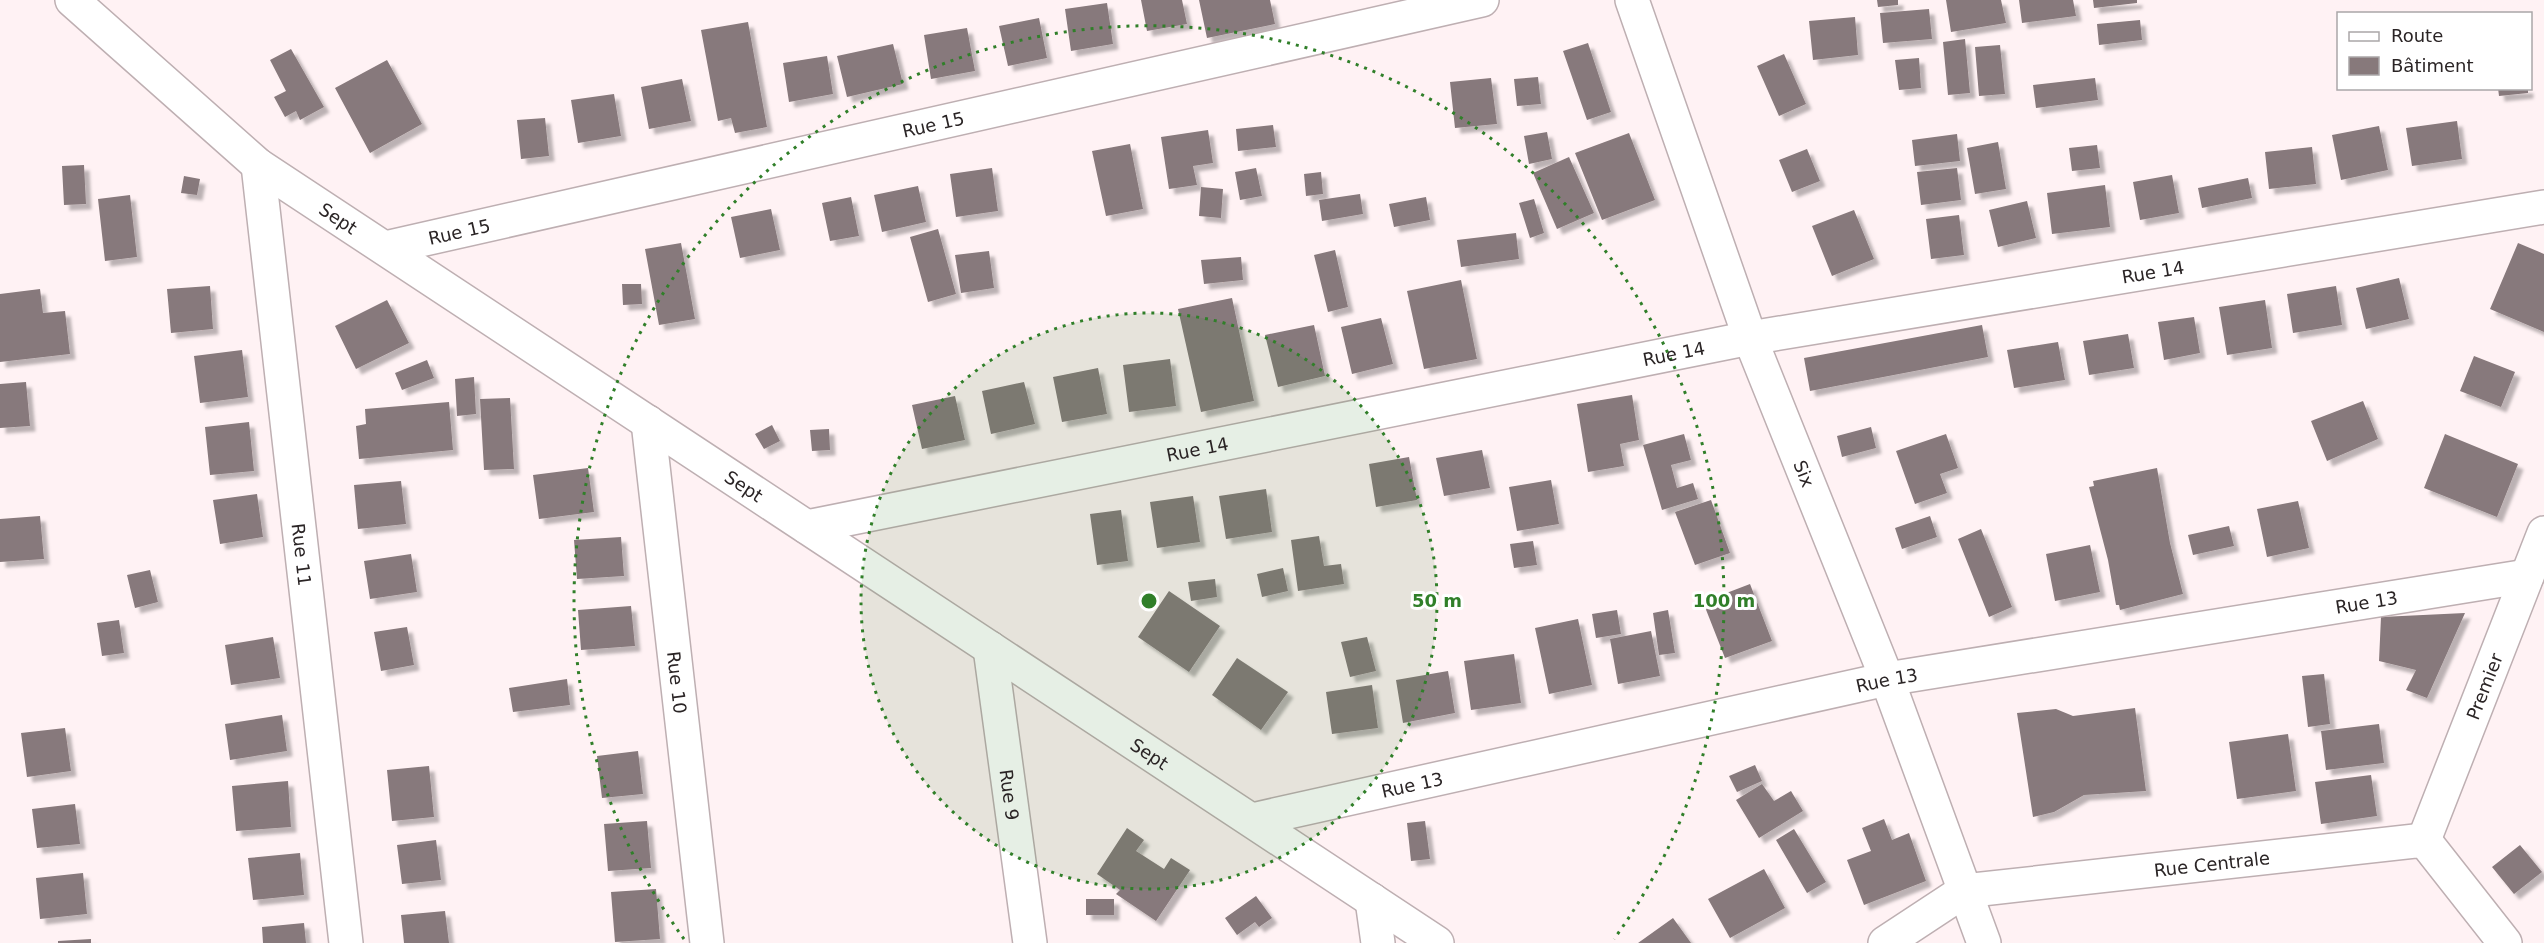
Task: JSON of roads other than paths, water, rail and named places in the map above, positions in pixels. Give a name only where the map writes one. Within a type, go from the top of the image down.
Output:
[{"type":"street","name":"Sept","points":[[72,0],[258,165],[1437,943]]},
{"type":"street","name":"Rue 15","points":[[385,248],[1482,0]]},
{"type":"street","name":"Six","points":[[1632,0],[1750,338],[1887,680],[1984,943]]},
{"type":"street","name":"Rue 11","points":[[258,165],[346,943]]},
{"type":"street","name":"Rue 14","points":[[807,527],[1750,338],[2544,207]]},
{"type":"street","name":"Rue 10","points":[[648,422],[707,943]]},
{"type":"street","name":"Premier","points":[[2424,840],[2544,534]]},
{"type":"street","name":"Rue 13","points":[[1252,820],[1887,680],[2527,576]]},
{"type":"street","name":"Rue 9","points":[[990,648],[1030,943]]},
{"type":"street","name":"Rue Centrale","points":[[1885,943],[1964,891],[2424,840]]},
{"type":"street","points":[[2424,840],[2505,943]]},
{"type":"street","points":[[1372,900],[1378,943]]}]
